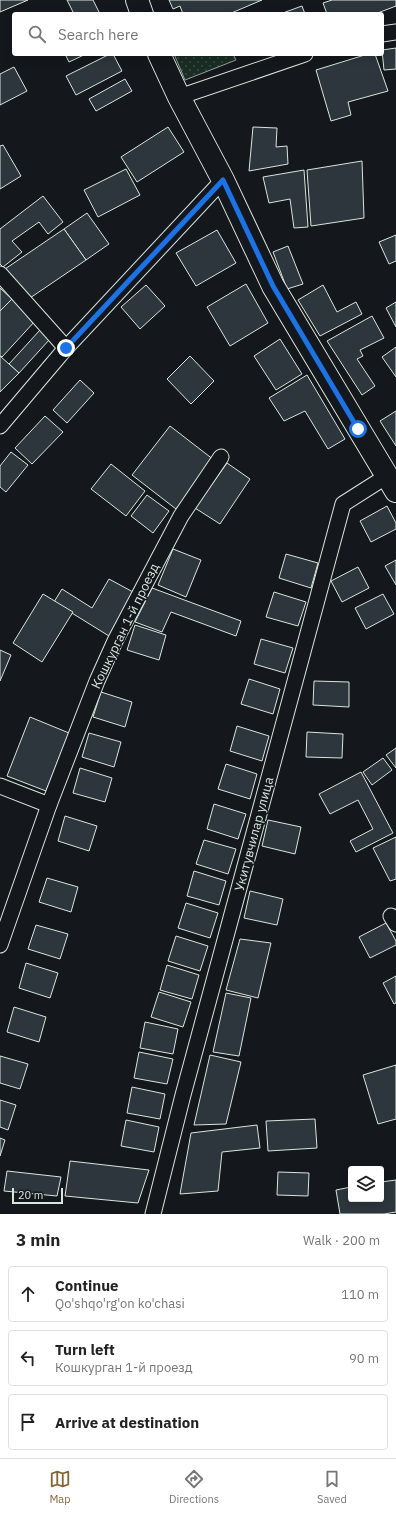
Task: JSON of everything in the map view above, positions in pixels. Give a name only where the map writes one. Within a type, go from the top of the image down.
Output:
[{"type":"street","points":[[138,0],[141,12]]},
{"type":"street","points":[[384,34],[396,32]]},
{"type":"street","points":[[160,56],[179,97],[223,180],[273,286],[391,483]]},
{"type":"street","points":[[179,97],[299,56]]},
{"type":"street","points":[[0,426],[66,348],[223,180]]},
{"type":"street","points":[[0,274],[66,348]]},
{"type":"street","name":"Кошкурган 1-й проезд","points":[[0,945],[49,805],[96,681],[115,641],[181,516],[221,456]]},
{"type":"street","name":"Укитувчилар улица","points":[[153,1214],[183,1095],[342,504],[391,483]]},
{"type":"street","points":[[0,786],[49,805]]},
{"type":"green space","points":[[175,56],[234,56],[236,60],[185,80]]},
{"type":"building","points":[[0,0],[28,0],[0,12]]},
{"type":"building","points":[[67,0],[93,0],[99,12],[73,12]]},
{"type":"building","points":[[169,0],[262,0],[234,12],[182,12],[180,6],[173,9]]},
{"type":"building","points":[[332,0],[396,0],[396,6],[380,12],[326,12],[323,3]]},
{"type":"building","points":[[302,6],[304,12],[286,12]]},
{"type":"building","points":[[396,48],[396,69],[384,70],[383,56],[384,56],[384,50]]},
{"type":"building","points":[[66,56],[82,56],[69,62]]},
{"type":"building","points":[[106,56],[114,56],[122,71],[76,95],[66,76]]},
{"type":"building","points":[[362,56],[376,56],[388,91],[348,102],[351,115],[331,121],[316,70]]},
{"type":"building","points":[[14,67],[27,91],[0,105],[0,74]]},
{"type":"building","points":[[125,79],[132,91],[96,111],[89,99]]},
{"type":"building","points":[[168,127],[184,152],[137,182],[121,157]]},
{"type":"building","points":[[253,127],[277,128],[276,147],[287,146],[288,164],[249,171]]},
{"type":"building","points":[[3,145],[21,176],[0,189],[0,146]]},
{"type":"building","points":[[362,161],[364,218],[311,226],[307,170]]},
{"type":"building","points":[[126,169],[140,195],[98,217],[84,190]]},
{"type":"building","points":[[304,170],[308,227],[294,228],[290,199],[269,203],[263,177]]},
{"type":"building","points":[[43,196],[63,222],[48,234],[39,222],[12,241],[22,252],[3,267],[0,264],[0,229]]},
{"type":"building","points":[[87,213],[109,244],[86,260],[64,229]]},
{"type":"building","points":[[64,229],[86,260],[27,300],[5,269]]},
{"type":"building","points":[[217,230],[236,263],[196,286],[176,253]]},
{"type":"building","points":[[396,235],[396,261],[389,264],[379,242]]},
{"type":"building","points":[[288,246],[303,284],[287,289],[273,252]]},
{"type":"building","points":[[246,284],[268,323],[230,346],[207,307]]},
{"type":"building","points":[[146,285],[165,306],[140,329],[121,307]]},
{"type":"building","points":[[323,285],[337,312],[356,302],[362,314],[320,336],[298,300]]},
{"type":"building","points":[[0,288],[12,299],[0,311]]},
{"type":"building","points":[[12,299],[36,320],[2,357],[0,356],[0,311]]},
{"type":"building","points":[[396,302],[396,327],[386,308]]},
{"type":"building","points":[[372,316],[384,338],[360,350],[363,356],[357,359],[375,386],[362,395],[327,341]]},
{"type":"building","points":[[40,330],[50,339],[19,373],[9,364]]},
{"type":"building","points":[[280,339],[302,374],[276,390],[254,356]]},
{"type":"building","points":[[396,347],[396,377],[382,357]]},
{"type":"building","points":[[0,356],[19,373],[0,392]]},
{"type":"building","points":[[190,356],[214,381],[191,404],[167,379]]},
{"type":"building","points":[[307,375],[345,439],[328,449],[305,411],[284,421],[269,398]]},
{"type":"building","points":[[80,380],[94,393],[67,423],[53,410]]},
{"type":"building","points":[[396,411],[396,446],[380,421]]},
{"type":"building","points":[[45,416],[63,432],[32,464],[15,448]]},
{"type":"building","points":[[170,426],[214,460],[176,509],[132,475]]},
{"type":"building","points":[[11,452],[28,465],[6,492],[0,487],[0,466]]},
{"type":"building","points":[[227,463],[250,479],[220,524],[195,508]]},
{"type":"building","points":[[111,464],[145,491],[126,516],[91,489]]},
{"type":"building","points":[[147,495],[169,511],[153,533],[131,516]]},
{"type":"building","points":[[387,506],[396,523],[396,529],[371,542],[360,521]]},
{"type":"building","points":[[173,549],[201,560],[186,597],[158,585]]},
{"type":"building","points":[[286,554],[318,563],[311,588],[279,578]]},
{"type":"building","points":[[396,560],[396,585],[385,566]]},
{"type":"building","points":[[358,567],[369,588],[342,602],[331,581]]},
{"type":"building","points":[[109,579],[133,592],[109,636],[54,602],[62,589],[92,608]]},
{"type":"building","points":[[152,588],[241,621],[236,636],[171,612],[162,632],[135,622]]},
{"type":"building","points":[[274,592],[306,602],[298,626],[266,617]]},
{"type":"building","points":[[43,594],[73,612],[42,662],[13,643]]},
{"type":"building","points":[[383,594],[394,614],[366,629],[355,608]]},
{"type":"building","points":[[135,625],[166,635],[159,660],[127,650]]},
{"type":"building","points":[[261,639],[293,648],[285,673],[254,664]]},
{"type":"building","points":[[0,650],[11,655],[0,681]]},
{"type":"building","points":[[249,679],[280,689],[273,714],[241,704]]},
{"type":"building","points":[[314,681],[349,682],[349,707],[313,705]]},
{"type":"building","points":[[101,692],[132,702],[125,727],[93,717]]},
{"type":"building","points":[[30,717],[69,733],[46,791],[7,776]]},
{"type":"building","points":[[237,726],[269,736],[262,761],[230,751]]},
{"type":"building","points":[[307,732],[343,734],[342,758],[306,757]]},
{"type":"building","points":[[89,733],[121,742],[114,767],[82,757]]},
{"type":"building","points":[[396,748],[396,768],[386,755]]},
{"type":"building","points":[[383,758],[392,770],[372,785],[363,772]]},
{"type":"building","points":[[226,764],[257,774],[250,799],[218,789]]},
{"type":"building","points":[[80,768],[112,778],[105,802],[73,793]]},
{"type":"building","points":[[361,772],[393,833],[356,852],[350,841],[373,829],[358,800],[330,814],[319,794]]},
{"type":"building","points":[[214,804],[246,814],[238,839],[207,829]]},
{"type":"building","points":[[65,816],[97,826],[89,851],[58,841]]},
{"type":"building","points":[[268,820],[301,827],[295,854],[262,846]]},
{"type":"building","points":[[396,837],[396,879],[390,881],[373,848]]},
{"type":"building","points":[[204,840],[236,849],[228,874],[196,864]]},
{"type":"building","points":[[194,871],[226,881],[219,905],[187,896]]},
{"type":"building","points":[[47,878],[78,887],[71,912],[39,902]]},
{"type":"building","points":[[250,891],[283,899],[277,925],[244,918]]},
{"type":"building","points":[[186,903],[218,913],[210,938],[178,928]]},
{"type":"building","points":[[386,923],[396,941],[396,945],[370,958],[359,937]]},
{"type":"building","points":[[36,925],[68,934],[60,959],[28,949]]},
{"type":"building","points":[[176,936],[208,946],[200,971],[168,961]]},
{"type":"building","points":[[240,939],[271,943],[258,998],[226,990]]},
{"type":"building","points":[[26,963],[58,973],[50,998],[19,988]]},
{"type":"building","points":[[167,965],[199,975],[192,999],[160,990]]},
{"type":"building","points":[[396,976],[396,1003],[394,1004],[383,983]]},
{"type":"building","points":[[159,992],[191,1002],[183,1027],[151,1017]]},
{"type":"building","points":[[226,993],[251,998],[239,1056],[213,1052]]},
{"type":"building","points":[[14,1007],[46,1017],[39,1042],[7,1032]]},
{"type":"building","points":[[145,1022],[178,1029],[173,1054],[140,1048]]},
{"type":"building","points":[[139,1052],[173,1059],[167,1084],[134,1078]]},
{"type":"building","points":[[210,1055],[241,1062],[226,1124],[194,1125]]},
{"type":"building","points":[[0,1056],[28,1064],[20,1089],[0,1083]]},
{"type":"building","points":[[396,1065],[396,1119],[378,1124],[363,1075]]},
{"type":"building","points":[[132,1087],[165,1094],[160,1119],[127,1113]]},
{"type":"building","points":[[0,1100],[16,1105],[8,1130],[0,1127]]},
{"type":"building","points":[[315,1119],[317,1148],[268,1151],[266,1121]]},
{"type":"building","points":[[126,1120],[159,1127],[154,1152],[121,1146]]},
{"type":"building","points":[[257,1125],[260,1148],[222,1152],[218,1191],[180,1194],[191,1133]]},
{"type":"building","points":[[0,1138],[5,1140],[0,1156]]},
{"type":"building","points":[[70,1161],[149,1170],[138,1203],[65,1196]]},
{"type":"building","points":[[7,1171],[61,1177],[57,1196],[4,1191]]},
{"type":"building","points":[[278,1172],[309,1173],[308,1196],[277,1195]]},
{"type":"building","points":[[396,1180],[396,1212],[384,1214],[340,1214],[336,1190],[348,1188],[348,1202],[384,1202],[384,1182]]},
{"type":"route","points":[[66,348],[223,180],[273,286],[358,429]]}]
